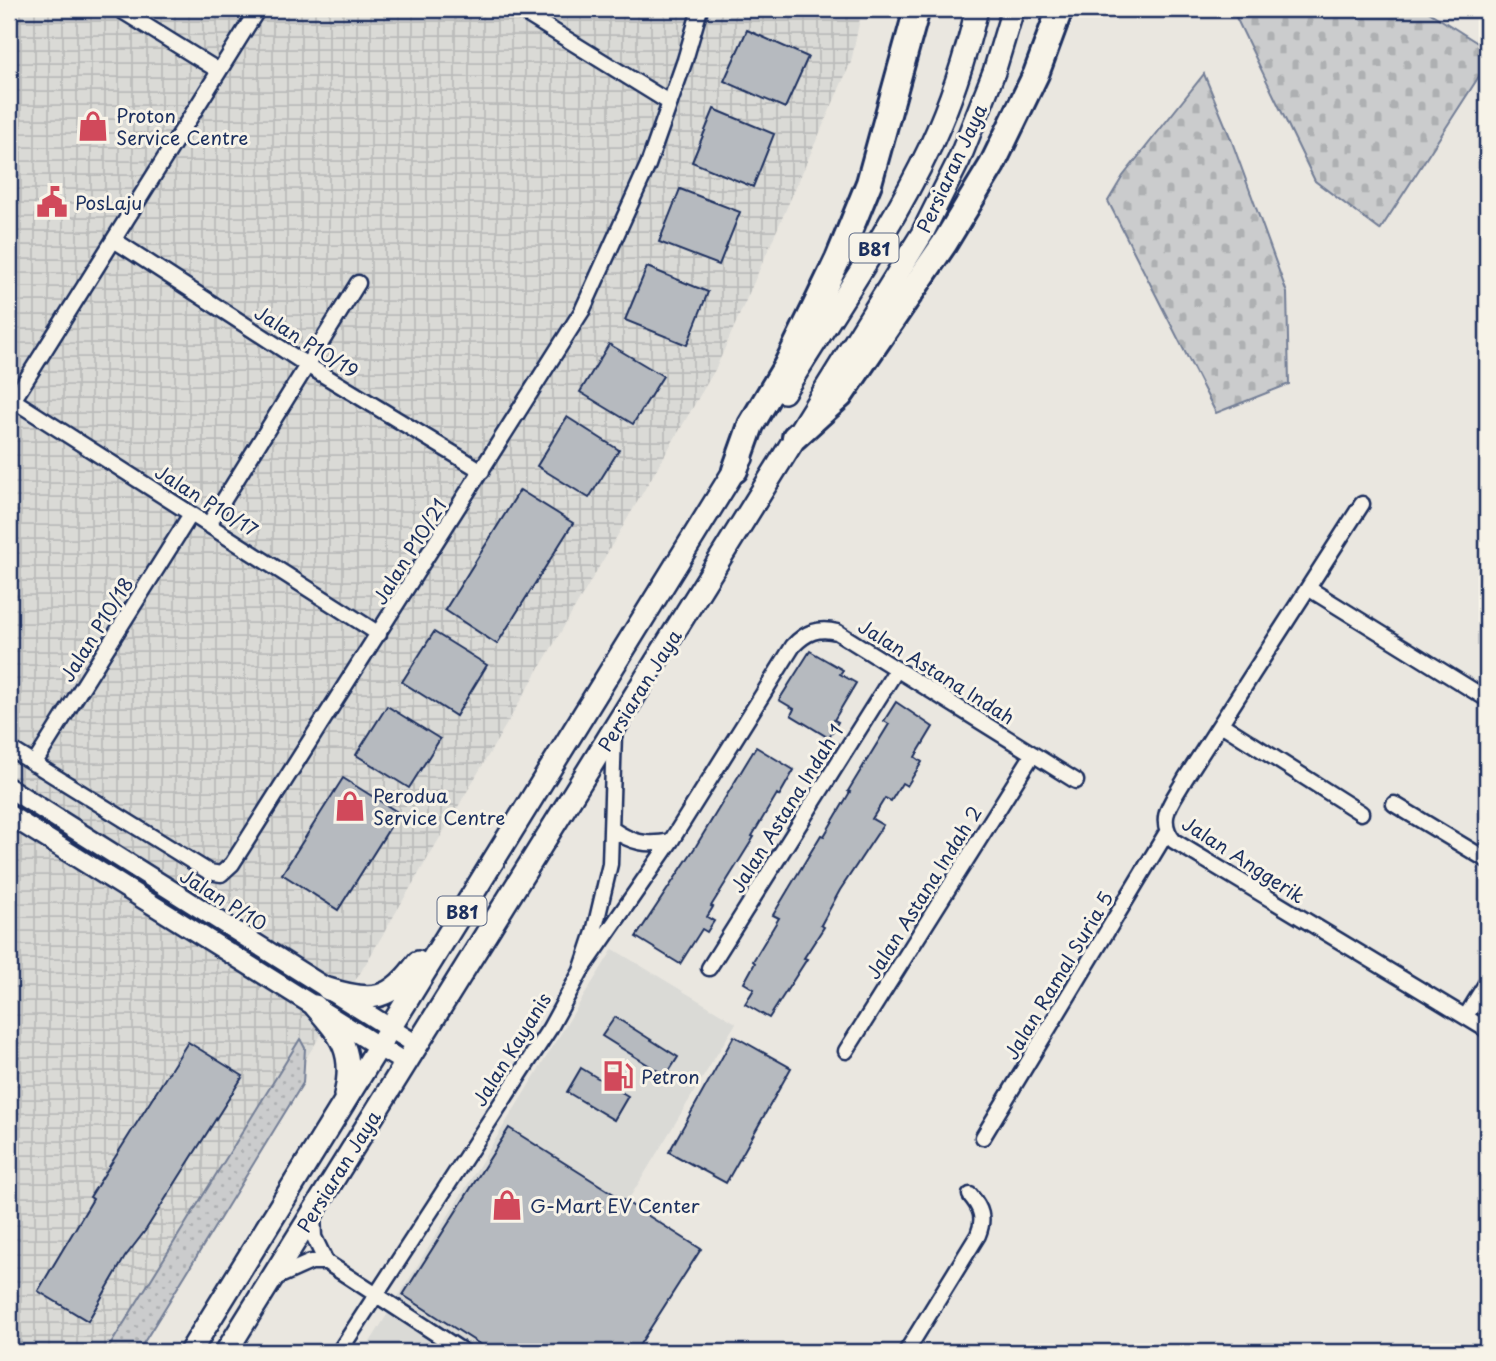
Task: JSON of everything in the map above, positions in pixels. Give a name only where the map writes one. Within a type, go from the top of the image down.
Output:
[{"type":"highway","points":[[734,470],[751,425],[785,368],[838,259],[869,183],[917,9]]},
{"type":"highway","points":[[795,437],[840,396],[958,221],[992,165],[1036,74],[1059,9]]},
{"type":"main road","name":"Persiaran Jaya","points":[[190,1352],[893,217],[931,144],[966,54],[977,9]]},
{"type":"main road","name":"Persiaran Jaya","points":[[226,1352],[928,222],[964,148],[994,72],[1013,9]]},
{"type":"main road","points":[[338,1117],[348,1083],[348,1056],[321,997],[368,999],[384,995],[402,984],[498,851]]},
{"type":"street","points":[[119,9],[219,71]]},
{"type":"street","points":[[11,403],[258,9]]},
{"type":"street","points":[[518,9],[670,103]]},
{"type":"street","name":"Jalan P10/21","points":[[9,748],[209,872],[221,874],[232,864],[582,311],[648,165],[700,9]]},
{"type":"street","name":"Jalan P10/19","points":[[114,240],[307,365],[482,471]]},
{"type":"street","points":[[209,524],[358,283]]},
{"type":"street","name":"Jalan P10/17","points":[[11,403],[209,524],[379,634]]},
{"type":"street","name":"Jalan Anggerik","points":[[1362,504],[1167,811],[1164,822],[1174,841],[1487,1030]]},
{"type":"street","name":"Jalan P10/18","points":[[34,764],[191,513]]},
{"type":"street","points":[[1308,588],[1487,699]]},
{"type":"street","name":"Jalan Astana Indah","points":[[581,971],[671,841],[793,646],[809,632],[821,629],[837,632],[1076,781]]},
{"type":"street","name":"Jalan Astana Indah 1","points":[[709,968],[897,669]]},
{"type":"street","points":[[1222,724],[1361,813]]},
{"type":"street","name":"Jalan Kayanis","points":[[339,1352],[550,1028],[581,971],[604,896],[610,864],[614,731]]},
{"type":"street","name":"Jalan Astana Indah 2","points":[[846,1051],[1032,754]]},
{"type":"street","name":"Jalan P/10","points":[[9,788],[321,997],[380,1048],[405,1063]]},
{"type":"street","points":[[1394,804],[1487,860]]},
{"type":"street","name":"Jalan P/10","points":[[9,815],[321,997],[391,1029],[417,1045]]},
{"type":"street","points":[[612,830],[642,844],[671,841]]},
{"type":"street","name":"Jalan Ramal Suria 5","points":[[983,1138],[1167,832]]},
{"type":"street","points":[[1466,1016],[1487,982]]},
{"type":"street","points":[[906,1352],[978,1235],[982,1213],[970,1195]]},
{"type":"street","points":[[314,1210],[314,1237],[326,1262],[464,1352]]},
{"type":"street","points":[[270,1281],[298,1266],[311,1262],[326,1262]]},
{"type":"shaded area","points":[[9,9],[862,9],[851,62],[716,368],[362,970],[120,1352],[9,1352]]},
{"type":"shaded area","points":[[613,949],[736,1023],[640,1181],[534,1352],[364,1352]]},
{"type":"green space","points":[[1232,9],[1424,9],[1487,49],[1487,64],[1380,230],[1315,181]]},
{"type":"green space","points":[[1204,74],[1231,139],[1287,293],[1289,384],[1216,413],[1108,201],[1123,176]]},
{"type":"green space","points":[[300,1039],[305,1048],[303,1083],[138,1352],[106,1352]]},
{"type":"building","points":[[747,30],[808,57],[785,108],[724,81]]},
{"type":"building","points":[[714,109],[774,134],[753,187],[692,162]]},
{"type":"building","points":[[680,189],[740,212],[719,265],[659,242]]},
{"type":"building","points":[[647,267],[708,292],[687,345],[625,320]]},
{"type":"building","points":[[609,344],[663,376],[633,424],[580,392]]},
{"type":"building","points":[[567,417],[619,450],[589,498],[537,466]]},
{"type":"building","points":[[520,490],[573,523],[497,644],[445,610]]},
{"type":"building","points":[[434,632],[487,665],[456,716],[402,682]]},
{"type":"building","points":[[810,651],[843,670],[840,674],[856,683],[834,720],[838,722],[829,738],[791,715],[794,709],[779,700]]},
{"type":"building","points":[[896,702],[933,727],[915,757],[922,762],[907,786],[902,783],[891,801],[885,798],[872,819],[883,825],[840,890],[821,925],[824,927],[804,958],[807,959],[769,1018],[745,1004],[754,989],[744,983],[755,963],[753,961],[779,918],[773,915],[850,792],[848,791],[889,724],[884,721]]},
{"type":"building","points":[[387,706],[440,739],[409,788],[356,755]]},
{"type":"building","points":[[756,747],[794,770],[711,906],[713,907],[707,917],[714,921],[707,932],[702,929],[680,964],[636,937],[696,846]]},
{"type":"building","points":[[343,778],[399,813],[338,910],[282,874]]},
{"type":"building","points":[[615,1017],[678,1057],[666,1076],[602,1036]]},
{"type":"building","points":[[734,1036],[791,1068],[726,1183],[669,1152]]},
{"type":"building","points":[[188,1042],[243,1076],[145,1231],[125,1257],[88,1321],[38,1291],[93,1199],[90,1197]]},
{"type":"building","points":[[581,1068],[628,1096],[614,1120],[567,1092]]},
{"type":"building","points":[[509,1128],[701,1249],[635,1352],[492,1352],[403,1295]]},
{"type":"place","name":"Proton Service Centre","points":[[93,126]]},
{"type":"place","name":"PosLaju","points":[[52,202]]},
{"type":"place","name":"Perodua Service Centre","points":[[350,806]]},
{"type":"place","name":"Petron","points":[[618,1076]]},
{"type":"place","name":"G-Mart EV Center","points":[[507,1205]]}]
